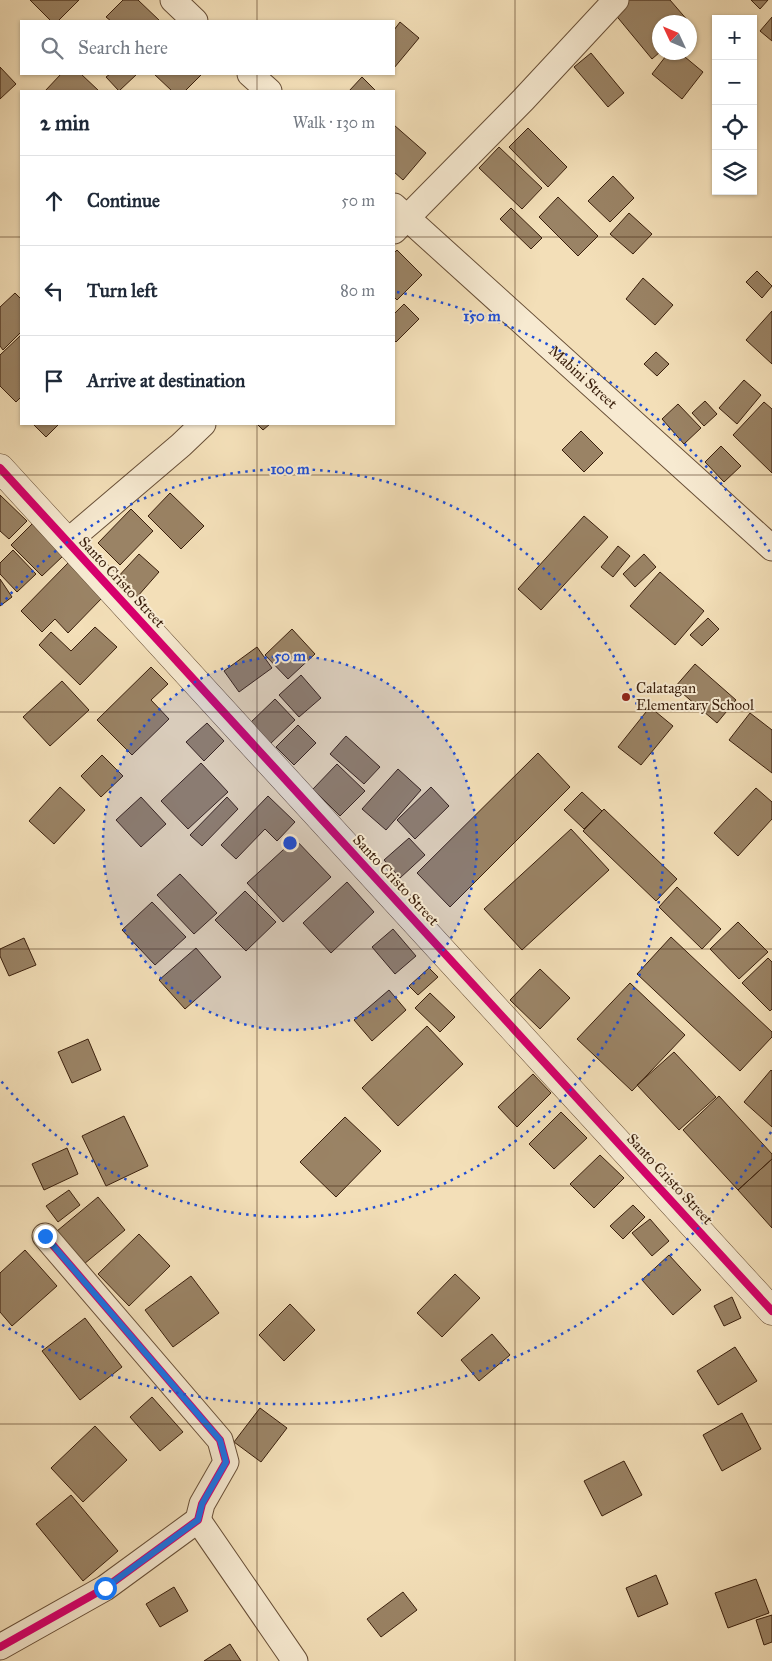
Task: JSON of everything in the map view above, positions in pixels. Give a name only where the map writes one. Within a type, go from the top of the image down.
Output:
[{"type":"street","points":[[173,0],[194,20]]},
{"type":"street","points":[[398,218],[523,100],[616,0]]},
{"type":"street","points":[[251,75],[268,90]]},
{"type":"street","name":"Mabini Street","points":[[398,218],[772,548]]},
{"type":"street","points":[[67,542],[181,445],[201,425]]},
{"type":"street","name":"Santo Cristo Street","points":[[0,468],[772,1310]]},
{"type":"street","points":[[0,1647],[105,1588],[198,1520],[202,1504],[226,1462],[220,1440],[45,1236]]},
{"type":"street","points":[[198,1520],[296,1661]]},
{"type":"building","points":[[30,0],[79,0],[59,20],[50,20]]},
{"type":"building","points":[[123,0],[138,0],[159,20],[110,20],[106,17]]},
{"type":"building","points":[[629,0],[670,0],[683,15],[652,15],[652,59],[614,13]]},
{"type":"building","points":[[751,0],[768,0],[760,9]]},
{"type":"building","points":[[772,17],[772,41],[760,31]]},
{"type":"building","points":[[400,22],[419,38],[395,67],[395,29]]},
{"type":"building","points":[[591,53],[624,93],[608,107],[574,67]]},
{"type":"building","points":[[663,60],[689,60],[703,72],[682,99],[652,74]]},
{"type":"building","points":[[0,67],[16,84],[0,99]]},
{"type":"building","points":[[60,75],[82,75],[98,90],[46,90]]},
{"type":"building","points":[[109,75],[136,75],[120,90],[106,77]]},
{"type":"building","points":[[155,75],[201,75],[186,90],[171,90]]},
{"type":"building","points":[[362,77],[375,90],[350,90]]},
{"type":"building","points":[[395,126],[426,153],[403,180],[395,173]]},
{"type":"building","points":[[528,128],[567,167],[548,187],[509,147]]},
{"type":"building","points":[[499,147],[542,188],[522,209],[479,168]]},
{"type":"building","points":[[613,176],[634,198],[610,222],[588,201]]},
{"type":"building","points":[[558,197],[598,236],[578,256],[539,217]]},
{"type":"building","points":[[511,208],[542,238],[531,249],[500,219]]},
{"type":"building","points":[[629,213],[652,234],[633,254],[610,234]]},
{"type":"building","points":[[397,250],[422,275],[397,300],[395,298],[395,252]]},
{"type":"building","points":[[757,271],[772,286],[762,298],[746,282]]},
{"type":"building","points":[[643,278],[673,305],[655,325],[626,299]]},
{"type":"building","points":[[15,293],[20,298],[20,333],[3,350],[0,346],[0,307]]},
{"type":"building","points":[[404,304],[419,319],[396,342],[395,341],[395,313]]},
{"type":"building","points":[[772,311],[772,364],[746,340]]},
{"type":"building","points":[[20,336],[20,398],[16,402],[0,386],[0,355]]},
{"type":"building","points":[[656,352],[669,364],[657,376],[644,364]]},
{"type":"building","points":[[744,380],[761,395],[737,424],[719,408]]},
{"type":"building","points":[[705,401],[717,414],[704,426],[692,413]]},
{"type":"building","points":[[764,402],[772,409],[772,473],[733,435]]},
{"type":"building","points":[[678,404],[701,428],[684,444],[662,419]]},
{"type":"building","points":[[34,425],[58,425],[46,437]]},
{"type":"building","points":[[258,425],[269,425],[263,430]]},
{"type":"building","points":[[581,431],[603,453],[584,472],[562,450]]},
{"type":"building","points":[[721,446],[741,466],[724,482],[705,462]]},
{"type":"building","points":[[170,493],[204,526],[181,549],[148,516]]},
{"type":"building","points":[[0,495],[27,521],[9,539],[0,531]]},
{"type":"building","points":[[131,509],[153,531],[120,565],[98,543]]},
{"type":"building","points":[[584,516],[608,537],[541,610],[518,589]]},
{"type":"building","points":[[32,524],[63,556],[42,576],[11,545]]},
{"type":"building","points":[[618,546],[630,556],[613,577],[601,567]]},
{"type":"building","points":[[13,550],[36,574],[17,592],[0,574],[0,563]]},
{"type":"building","points":[[139,554],[159,572],[137,597],[116,579]]},
{"type":"building","points":[[644,554],[656,567],[635,587],[623,574]]},
{"type":"building","points":[[68,563],[102,598],[68,633],[55,619],[42,632],[21,611]]},
{"type":"building","points":[[660,572],[704,611],[675,645],[630,606]]},
{"type":"building","points":[[0,579],[12,597],[0,606]]},
{"type":"building","points":[[708,618],[719,629],[702,646],[690,635]]},
{"type":"building","points":[[95,627],[117,647],[80,685],[39,645],[51,632],[71,651]]},
{"type":"building","points":[[292,629],[315,654],[288,679],[265,655]]},
{"type":"building","points":[[257,647],[272,668],[239,692],[224,671]]},
{"type":"building","points":[[695,664],[736,700],[717,723],[675,687]]},
{"type":"building","points":[[151,667],[168,684],[151,700],[169,719],[132,755],[97,720]]},
{"type":"building","points":[[301,675],[321,698],[299,717],[279,695]]},
{"type":"building","points":[[62,681],[89,710],[50,746],[23,717]]},
{"type":"building","points":[[275,699],[295,720],[269,745],[249,724]]},
{"type":"building","points":[[650,707],[673,726],[641,765],[618,747]]},
{"type":"building","points":[[750,713],[772,730],[772,773],[729,740]]},
{"type":"building","points":[[207,723],[224,741],[204,761],[186,742]]},
{"type":"building","points":[[298,725],[316,743],[294,765],[276,747]]},
{"type":"building","points":[[346,736],[380,767],[364,784],[330,754]]},
{"type":"building","points":[[538,753],[570,787],[450,907],[417,873]]},
{"type":"building","points":[[102,755],[123,776],[101,797],[81,776]]},
{"type":"building","points":[[201,763],[228,792],[188,829],[161,801]]},
{"type":"building","points":[[337,764],[365,791],[340,816],[313,789]]},
{"type":"building","points":[[398,769],[421,790],[386,830],[362,809]]},
{"type":"building","points":[[60,787],[85,810],[54,844],[29,821]]},
{"type":"building","points":[[431,787],[449,806],[415,839],[397,820]]},
{"type":"building","points":[[756,788],[772,802],[772,819],[738,856],[714,833]]},
{"type":"building","points":[[582,792],[602,811],[584,829],[564,810]]},
{"type":"building","points":[[268,796],[295,822],[277,841],[265,829],[236,859],[221,845]]},
{"type":"building","points":[[141,797],[166,824],[141,847],[116,820]]},
{"type":"building","points":[[227,797],[238,809],[202,846],[190,835]]},
{"type":"building","points":[[604,809],[677,879],[656,901],[583,831]]},
{"type":"building","points":[[571,829],[609,870],[522,950],[484,909]]},
{"type":"building","points":[[409,838],[425,855],[400,878],[384,860]]},
{"type":"building","points":[[295,839],[331,877],[283,922],[247,883]]},
{"type":"building","points":[[180,874],[217,913],[194,934],[157,895]]},
{"type":"building","points":[[347,882],[374,912],[331,953],[303,923]]},
{"type":"building","points":[[677,887],[721,929],[702,949],[659,907]]},
{"type":"building","points":[[245,891],[276,922],[246,951],[215,920]]},
{"type":"building","points":[[152,902],[186,937],[155,965],[122,930]]},
{"type":"building","points":[[738,922],[768,952],[739,979],[710,949]]},
{"type":"building","points":[[393,929],[416,956],[395,974],[372,947]]},
{"type":"building","points":[[671,937],[772,1032],[772,1037],[740,1071],[637,974]]},
{"type":"building","points":[[24,938],[36,965],[9,976],[0,956],[0,949]]},
{"type":"building","points":[[196,948],[221,977],[185,1009],[159,980]]},
{"type":"building","points":[[768,958],[772,962],[772,1009],[770,1011],[742,983]]},
{"type":"building","points":[[429,968],[438,977],[418,995],[409,986]]},
{"type":"building","points":[[540,969],[570,998],[540,1029],[510,1000]]},
{"type":"building","points":[[630,983],[685,1035],[632,1091],[577,1039]]},
{"type":"building","points":[[389,990],[406,1010],[372,1041],[354,1020]]},
{"type":"building","points":[[430,993],[455,1017],[440,1032],[415,1008]]},
{"type":"building","points":[[427,1026],[463,1064],[398,1126],[362,1088]]},
{"type":"building","points":[[88,1039],[101,1070],[72,1083],[58,1052]]},
{"type":"building","points":[[674,1052],[716,1097],[679,1130],[637,1085]]},
{"type":"building","points":[[772,1071],[772,1127],[744,1102]]},
{"type":"building","points":[[533,1074],[551,1093],[517,1127],[498,1107]]},
{"type":"building","points":[[719,1096],[772,1154],[772,1159],[738,1190],[683,1130]]},
{"type":"building","points":[[561,1112],[587,1138],[554,1169],[529,1144]]},
{"type":"building","points":[[124,1116],[148,1166],[106,1186],[82,1136]]},
{"type":"building","points":[[345,1117],[381,1151],[336,1197],[300,1162]]},
{"type":"building","points":[[67,1148],[78,1174],[44,1190],[32,1164]]},
{"type":"building","points":[[600,1155],[624,1178],[594,1208],[570,1184]]},
{"type":"building","points":[[772,1159],[772,1228],[738,1190]]},
{"type":"building","points":[[69,1190],[80,1205],[58,1222],[46,1206]]},
{"type":"building","points":[[98,1197],[125,1230],[84,1264],[57,1231]]},
{"type":"building","points":[[633,1205],[645,1217],[623,1239],[610,1226]]},
{"type":"building","points":[[650,1219],[669,1241],[652,1256],[632,1233]]},
{"type":"building","points":[[139,1234],[170,1266],[129,1306],[98,1274]]},
{"type":"building","points":[[25,1250],[57,1286],[12,1326],[0,1312],[0,1273]]},
{"type":"building","points":[[669,1255],[701,1290],[673,1315],[642,1280]]},
{"type":"building","points":[[455,1274],[480,1298],[442,1337],[417,1313]]},
{"type":"building","points":[[191,1276],[219,1313],[173,1347],[145,1310]]},
{"type":"building","points":[[732,1297],[741,1318],[724,1326],[714,1306]]},
{"type":"building","points":[[290,1304],[315,1330],[284,1361],[259,1335]]},
{"type":"building","points":[[85,1318],[122,1367],[80,1400],[42,1351]]},
{"type":"building","points":[[492,1334],[510,1355],[479,1381],[461,1360]]},
{"type":"building","points":[[735,1347],[757,1381],[718,1405],[697,1371]]},
{"type":"building","points":[[152,1397],[183,1432],[160,1451],[130,1417]]},
{"type":"building","points":[[260,1408],[287,1428],[261,1462],[234,1442]]},
{"type":"building","points":[[742,1413],[761,1449],[722,1471],[703,1435]]},
{"type":"building","points":[[95,1426],[127,1460],[83,1502],[51,1468]]},
{"type":"building","points":[[624,1461],[642,1495],[602,1516],[584,1481]]},
{"type":"building","points":[[71,1495],[118,1551],[83,1581],[36,1524]]},
{"type":"building","points":[[656,1575],[668,1604],[638,1617],[626,1588]]},
{"type":"building","points":[[756,1579],[769,1613],[728,1628],[715,1593]]},
{"type":"building","points":[[174,1587],[188,1611],[160,1627],[146,1604]]},
{"type":"building","points":[[403,1592],[417,1610],[381,1637],[367,1619]]},
{"type":"building","points":[[772,1615],[772,1642],[764,1645],[756,1620]]},
{"type":"building","points":[[230,1644],[241,1661],[204,1661]]},
{"type":"cycle path","points":[[0,468],[772,1311]]},
{"type":"cycle path","points":[[0,1647],[105,1588],[198,1520],[202,1504],[226,1462],[220,1440],[45,1236]]},
{"type":"place","name":"Calatagan Elementary School","points":[[626,697]]},
{"type":"route","points":[[45,1236],[220,1440],[226,1462],[202,1504],[198,1520],[105,1588]]}]
